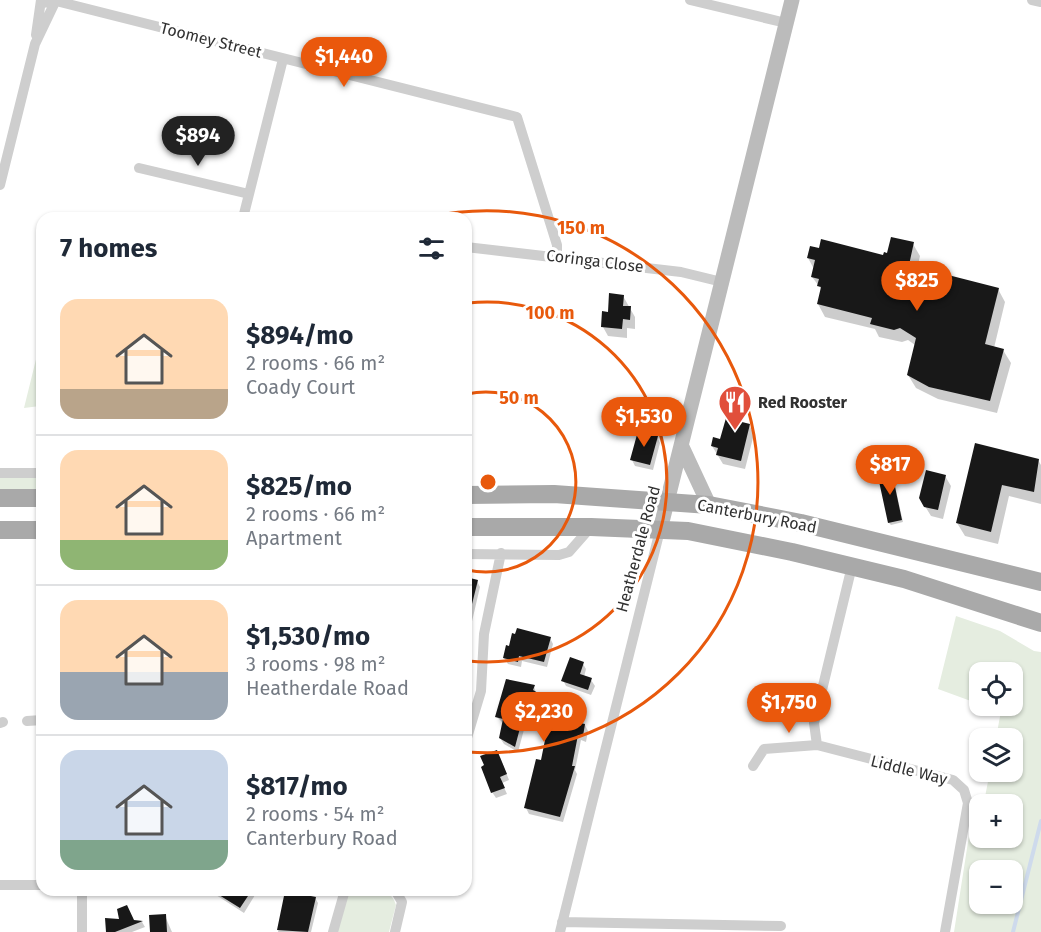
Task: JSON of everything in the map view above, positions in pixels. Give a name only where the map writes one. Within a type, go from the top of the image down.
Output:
[{"type":"main road","name":"Heatherdale Road","points":[[660,530],[792,0]]},
{"type":"main road","points":[[682,447],[709,505]]},
{"type":"main road","name":"Canterbury Road","points":[[472,495],[554,494],[709,505],[801,523],[1041,582]]},
{"type":"main road","points":[[0,498],[36,498]]},
{"type":"main road","name":"Canterbury Road","points":[[472,527],[591,527],[688,531],[852,566],[914,582],[1041,623]]},
{"type":"main road","points":[[0,530],[36,530]]},
{"type":"street","points":[[690,0],[786,23]]},
{"type":"street","points":[[1032,0],[1041,2]]},
{"type":"street","points":[[0,184],[35,44],[36,23],[41,1]]},
{"type":"street","name":"Toomey Street","points":[[41,1],[56,1],[517,117],[557,245],[557,257]]},
{"type":"street","points":[[35,44],[56,1]]},
{"type":"street","points":[[244,212],[283,59]]},
{"type":"street","points":[[140,168],[249,194]]},
{"type":"street","name":"Coringa Close","points":[[472,248],[681,272],[722,282]]},
{"type":"street","points":[[0,473],[36,473]]},
{"type":"street","points":[[472,554],[559,555],[569,552],[591,527]]},
{"type":"street","name":"Heatherdale Road","points":[[561,927],[660,530]]},
{"type":"street","points":[[472,721],[481,691],[484,634],[501,554]]},
{"type":"street","points":[[817,745],[814,723],[852,566]]},
{"type":"street","points":[[27,721],[36,720]]},
{"type":"street","name":"Liddle Way","points":[[753,766],[764,749],[817,745],[953,780],[964,790],[968,803],[945,932]]},
{"type":"street","points":[[0,885],[36,885]]},
{"type":"street","points":[[82,896],[82,932]]},
{"type":"street","points":[[333,932],[343,896]]},
{"type":"street","points":[[395,932],[402,902],[398,896]]},
{"type":"street","points":[[561,927],[781,926]]},
{"type":"shaded area","points":[[36,359],[36,406],[24,408]]},
{"type":"shaded area","points":[[0,478],[36,478],[36,489],[0,490]]},
{"type":"shaded area","points":[[956,616],[1000,631],[1034,651],[1041,652],[1041,932],[954,932],[969,836],[969,848],[1023,848],[1023,794],[986,794],[988,782],[1023,782],[1023,728],[998,728],[1000,716],[1023,716],[1023,662],[969,662],[969,700],[938,689]]},
{"type":"shaded area","points":[[391,896],[396,905],[389,932],[337,932],[347,897]]},
{"type":"building","points":[[891,237],[914,242],[909,265],[999,288],[985,344],[1004,349],[990,401],[929,387],[907,375],[916,338],[900,328],[894,330],[870,324],[872,318],[817,304],[821,287],[817,286],[819,279],[811,277],[815,260],[807,258],[810,246],[819,248],[821,239],[883,255],[884,252],[887,253]]},
{"type":"building","points":[[609,293],[624,295],[623,306],[631,306],[630,320],[623,319],[622,329],[601,327],[602,311],[608,312]]},
{"type":"building","name":"Red Rooster","points":[[729,414],[739,417],[738,421],[750,424],[741,461],[716,455],[718,448],[711,446],[713,437],[720,439]]},
{"type":"building","points":[[638,431],[658,436],[650,465],[630,460]]},
{"type":"building","points":[[975,443],[1039,459],[1034,492],[1002,485],[991,532],[956,523]]},
{"type":"building","points":[[891,468],[902,520],[888,523],[877,472]]},
{"type":"building","points":[[926,470],[946,475],[938,510],[924,507],[919,498]]},
{"type":"building","points":[[472,578],[478,580],[472,604]]},
{"type":"building","points":[[517,628],[551,637],[544,662],[519,656],[518,662],[503,658],[506,645],[509,646],[512,633],[515,634]]},
{"type":"building","points":[[570,657],[584,662],[580,674],[592,678],[588,690],[561,681]]},
{"type":"building","points":[[506,679],[535,685],[533,690],[538,693],[580,703],[576,722],[585,724],[583,736],[578,735],[572,766],[575,766],[560,817],[524,808],[536,759],[541,760],[550,715],[543,713],[544,709],[526,705],[515,747],[499,738],[503,719],[495,717]]},
{"type":"building","points":[[497,750],[507,774],[500,777],[505,788],[491,793],[481,767],[484,765],[480,756]]},
{"type":"building","points":[[221,896],[248,896],[240,908]]},
{"type":"building","points":[[284,896],[316,897],[308,932],[277,930]]},
{"type":"building","points":[[127,905],[134,920],[143,921],[115,932],[106,932],[105,918],[119,919],[117,909]]},
{"type":"building","points":[[166,914],[167,932],[150,932],[149,915]]},
{"type":"waterway","points":[[1013,932],[1041,821]]},
{"type":"place","name":"Red Rooster","points":[[735,431]]}]
